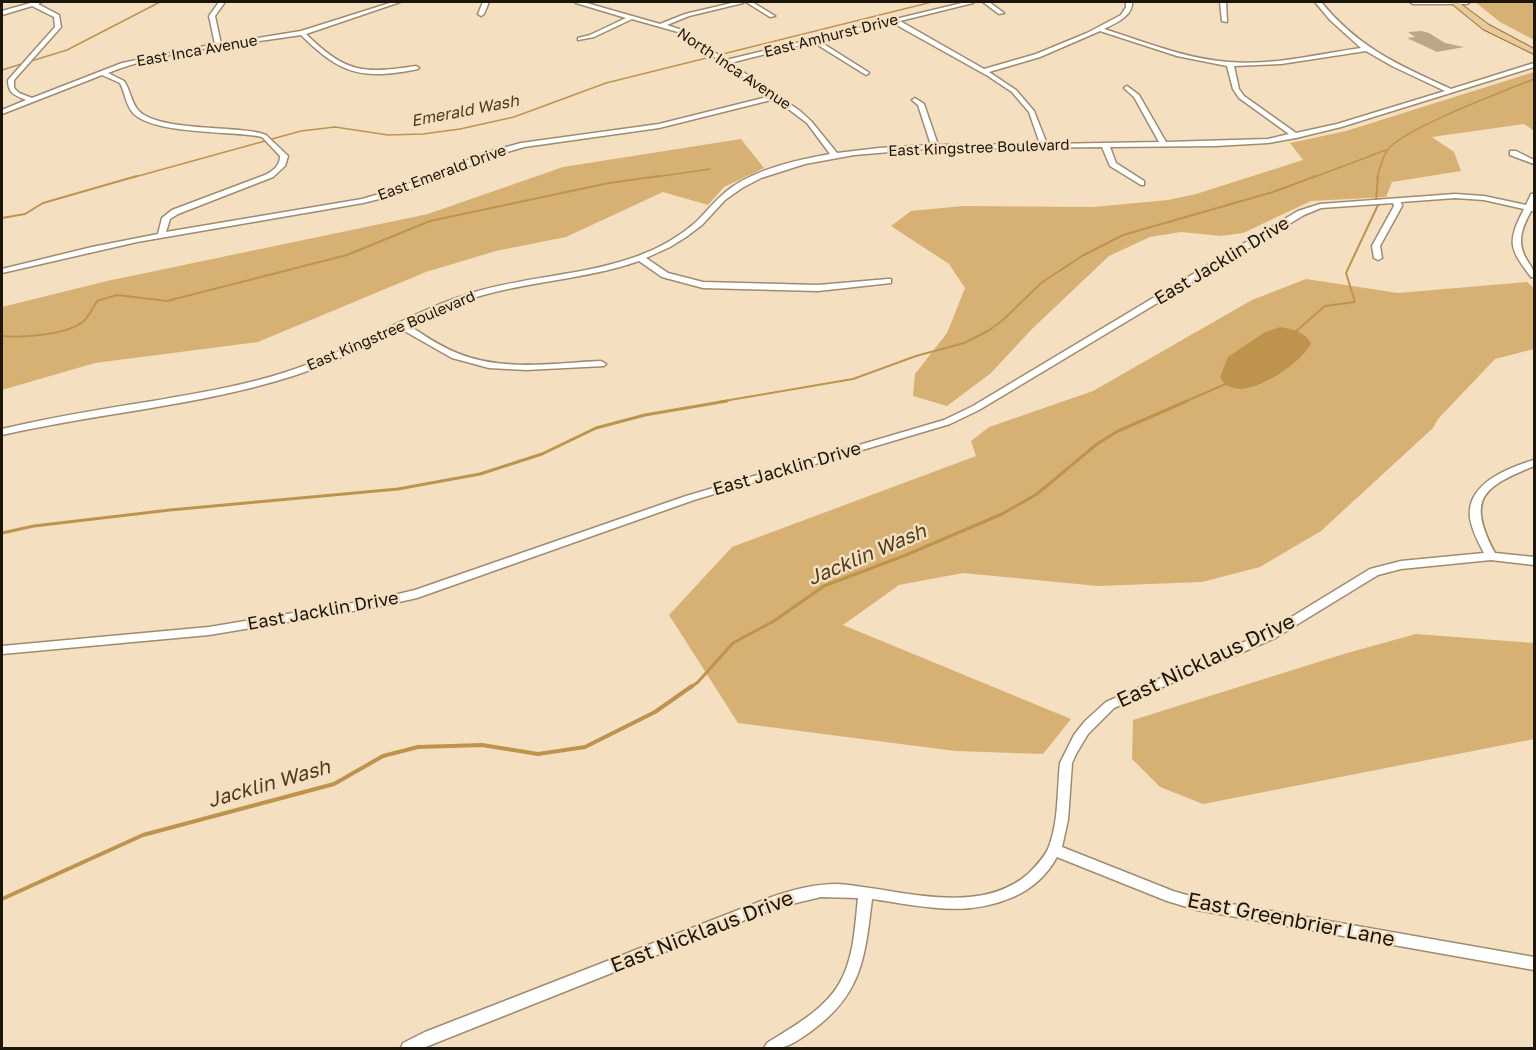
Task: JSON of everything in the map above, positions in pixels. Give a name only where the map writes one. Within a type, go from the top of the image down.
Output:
[{"type":"main road","points":[[1454,2],[1486,27],[1534,52]]},
{"type":"main road","points":[[1467,2],[1498,26],[1534,45]]},
{"type":"street","points":[[218,46],[212,16],[222,2]]},
{"type":"street","name":"East Inca Avenue","points":[[2,112],[100,72],[152,57],[302,33],[397,2]]},
{"type":"street","points":[[481,14],[486,2]]},
{"type":"street","name":"North Inca Avenue","points":[[578,2],[680,31],[809,122],[836,157]]},
{"type":"street","points":[[662,25],[687,15],[741,2]]},
{"type":"street","points":[[749,2],[772,16]]},
{"type":"street","name":"East Amhurst Drive","points":[[724,62],[971,2]]},
{"type":"street","points":[[986,2],[1001,13]]},
{"type":"street","points":[[984,71],[1048,53],[1099,29],[1123,16],[1129,8],[1129,2]]},
{"type":"street","points":[[1223,2],[1225,21]]},
{"type":"street","points":[[1318,2],[1335,24],[1367,49],[1400,68],[1452,91]]},
{"type":"street","points":[[1413,2],[1467,2]]},
{"type":"street","points":[[2,13],[36,3],[57,16],[59,23],[54,33],[11,80],[11,88],[17,94],[32,100]]},
{"type":"street","points":[[580,39],[598,34],[632,17]]},
{"type":"street","points":[[893,21],[1006,85],[1022,99],[1032,112],[1044,146]]},
{"type":"street","points":[[1099,29],[1187,56],[1230,64],[1259,63],[1367,49]]},
{"type":"street","points":[[302,33],[317,49],[351,71],[371,73],[416,68]]},
{"type":"street","points":[[813,40],[866,73]]},
{"type":"street","points":[[1230,64],[1236,89],[1241,97],[1296,136]]},
{"type":"street","name":"East Kingstree Boulevard","points":[[2,432],[267,380],[339,356],[447,304],[485,292],[601,270],[640,258],[681,237],[723,198],[744,183],[781,168],[836,157],[935,147],[1234,144],[1296,136],[1339,126],[1534,65]]},
{"type":"street","points":[[100,72],[122,82],[135,112],[145,119],[175,126],[258,134],[264,136],[284,156],[285,160],[280,168],[268,177],[175,212],[166,218],[162,234]]},
{"type":"street","points":[[1127,88],[1137,96],[1164,145]]},
{"type":"street","name":"East Emerald Drive","points":[[2,271],[162,234],[363,201],[396,192],[491,154],[524,145],[659,126],[776,97]]},
{"type":"street","points":[[915,100],[921,104],[935,147]]},
{"type":"street","points":[[1105,146],[1113,164],[1141,183]]},
{"type":"street","points":[[1513,153],[1534,162]]},
{"type":"street","name":"East Jacklin Drive","points":[[2,650],[208,631],[377,603],[444,585],[679,501],[946,423],[976,408],[1301,213],[1332,204],[1455,196],[1484,198],[1532,208]]},
{"type":"street","points":[[1534,196],[1532,208],[1518,228],[1515,242],[1522,260],[1534,275]]},
{"type":"street","points":[[1378,258],[1377,246],[1398,206],[1396,200]]},
{"type":"street","points":[[640,258],[669,277],[703,285],[818,288],[888,281]]},
{"type":"street","points":[[403,326],[455,356],[478,363],[515,366],[601,364]]},
{"type":"street","points":[[1491,556],[1477,532],[1474,519],[1476,500],[1480,492],[1495,480],[1534,464]]},
{"type":"street","name":"East Nicklaus Drive","points":[[408,1048],[430,1036],[774,902],[819,891],[866,892],[933,903],[984,902],[1004,896],[1034,877],[1054,850],[1070,750],[1092,721],[1110,705],[1281,630],[1374,572],[1401,565],[1491,556],[1534,561]]},
{"type":"street","name":"East Greenbrier Lane","points":[[1054,850],[1172,897],[1197,904],[1534,964]]},
{"type":"street","points":[[772,1048],[818,1017],[837,999],[846,984],[855,959],[866,892]]},
{"type":"shaded area","points":[[1475,2],[1534,2],[1534,40],[1500,22]]},
{"type":"shaded area","points":[[1534,72],[1534,131],[1524,124],[1432,137],[1454,152],[1461,171],[1392,182],[1386,197],[1311,201],[1243,233],[1221,236],[1181,232],[1150,237],[1109,256],[1032,329],[991,373],[947,406],[913,396],[915,374],[947,333],[965,288],[949,264],[891,226],[911,211],[963,206],[1094,207],[1168,200],[1196,194],[1303,160],[1290,143],[1346,131]]},
{"type":"shaded area","points":[[741,139],[764,168],[724,187],[708,205],[663,192],[566,237],[496,251],[426,272],[258,342],[95,363],[2,390],[2,307],[107,281],[428,214],[563,167]]},
{"type":"shaded area","points":[[1306,279],[1398,293],[1527,282],[1534,288],[1534,349],[1495,359],[1438,419],[1433,428],[1321,531],[1260,567],[1202,582],[1098,586],[963,573],[899,585],[843,625],[1071,719],[1043,754],[955,751],[738,723],[669,615],[732,547],[976,456],[971,441],[989,427],[1093,391],[1252,300]]},
{"type":"shaded area","points":[[1280,327],[1306,336],[1311,344],[1289,367],[1269,380],[1248,388],[1239,389],[1225,385],[1220,377],[1228,357],[1265,332]]},
{"type":"shaded area","points":[[1416,634],[1534,643],[1534,739],[1203,804],[1160,787],[1132,759],[1133,720],[1347,653]]},
{"type":"building","points":[[1422,31],[1445,43],[1464,47],[1437,52],[1407,38],[1415,37],[1408,32]]},
{"type":"waterway","points":[[2,70],[67,50],[160,2]]},
{"type":"waterway","name":"Emerald Wash","points":[[131,178],[301,131],[335,127],[388,135],[423,134],[460,129],[514,117],[606,83],[932,2]]},
{"type":"waterway","name":"Jacklin Wash","points":[[1377,178],[1387,151],[1411,132],[1455,111],[1534,79]]},
{"type":"waterway","points":[[1312,178],[1386,150]]},
{"type":"waterway","points":[[648,178],[710,169]]},
{"type":"waterway","name":"Emerald Wash","points":[[2,218],[25,214],[43,203],[137,176]]},
{"type":"waterway","points":[[2,336],[33,336],[67,330],[84,321],[97,301],[117,295],[167,301],[347,255],[430,221],[609,183],[659,176]]},
{"type":"waterway","points":[[718,402],[853,379],[916,356],[964,343],[988,331],[1003,320],[1041,283],[1082,256],[1123,235],[1273,192],[1316,176]]},
{"type":"waterway","name":"Jacklin Wash","points":[[1295,332],[1325,306],[1355,302],[1346,273],[1378,205],[1376,201],[1378,176]]},
{"type":"waterway","name":"Jacklin Wash","points":[[1184,402],[1228,383]]},
{"type":"waterway","points":[[2,533],[34,526],[170,510],[398,489],[480,474],[542,454],[596,428],[645,415],[727,401]]},
{"type":"waterway","name":"Jacklin Wash","points":[[690,688],[733,643],[774,621],[824,586],[906,555],[1002,514],[1037,494],[1097,444],[1118,431],[1187,401]]},
{"type":"waterway","name":"Jacklin Wash","points":[[2,899],[143,835],[334,784],[383,756],[418,747],[482,745],[538,754],[585,747],[655,712],[692,686]]}]
